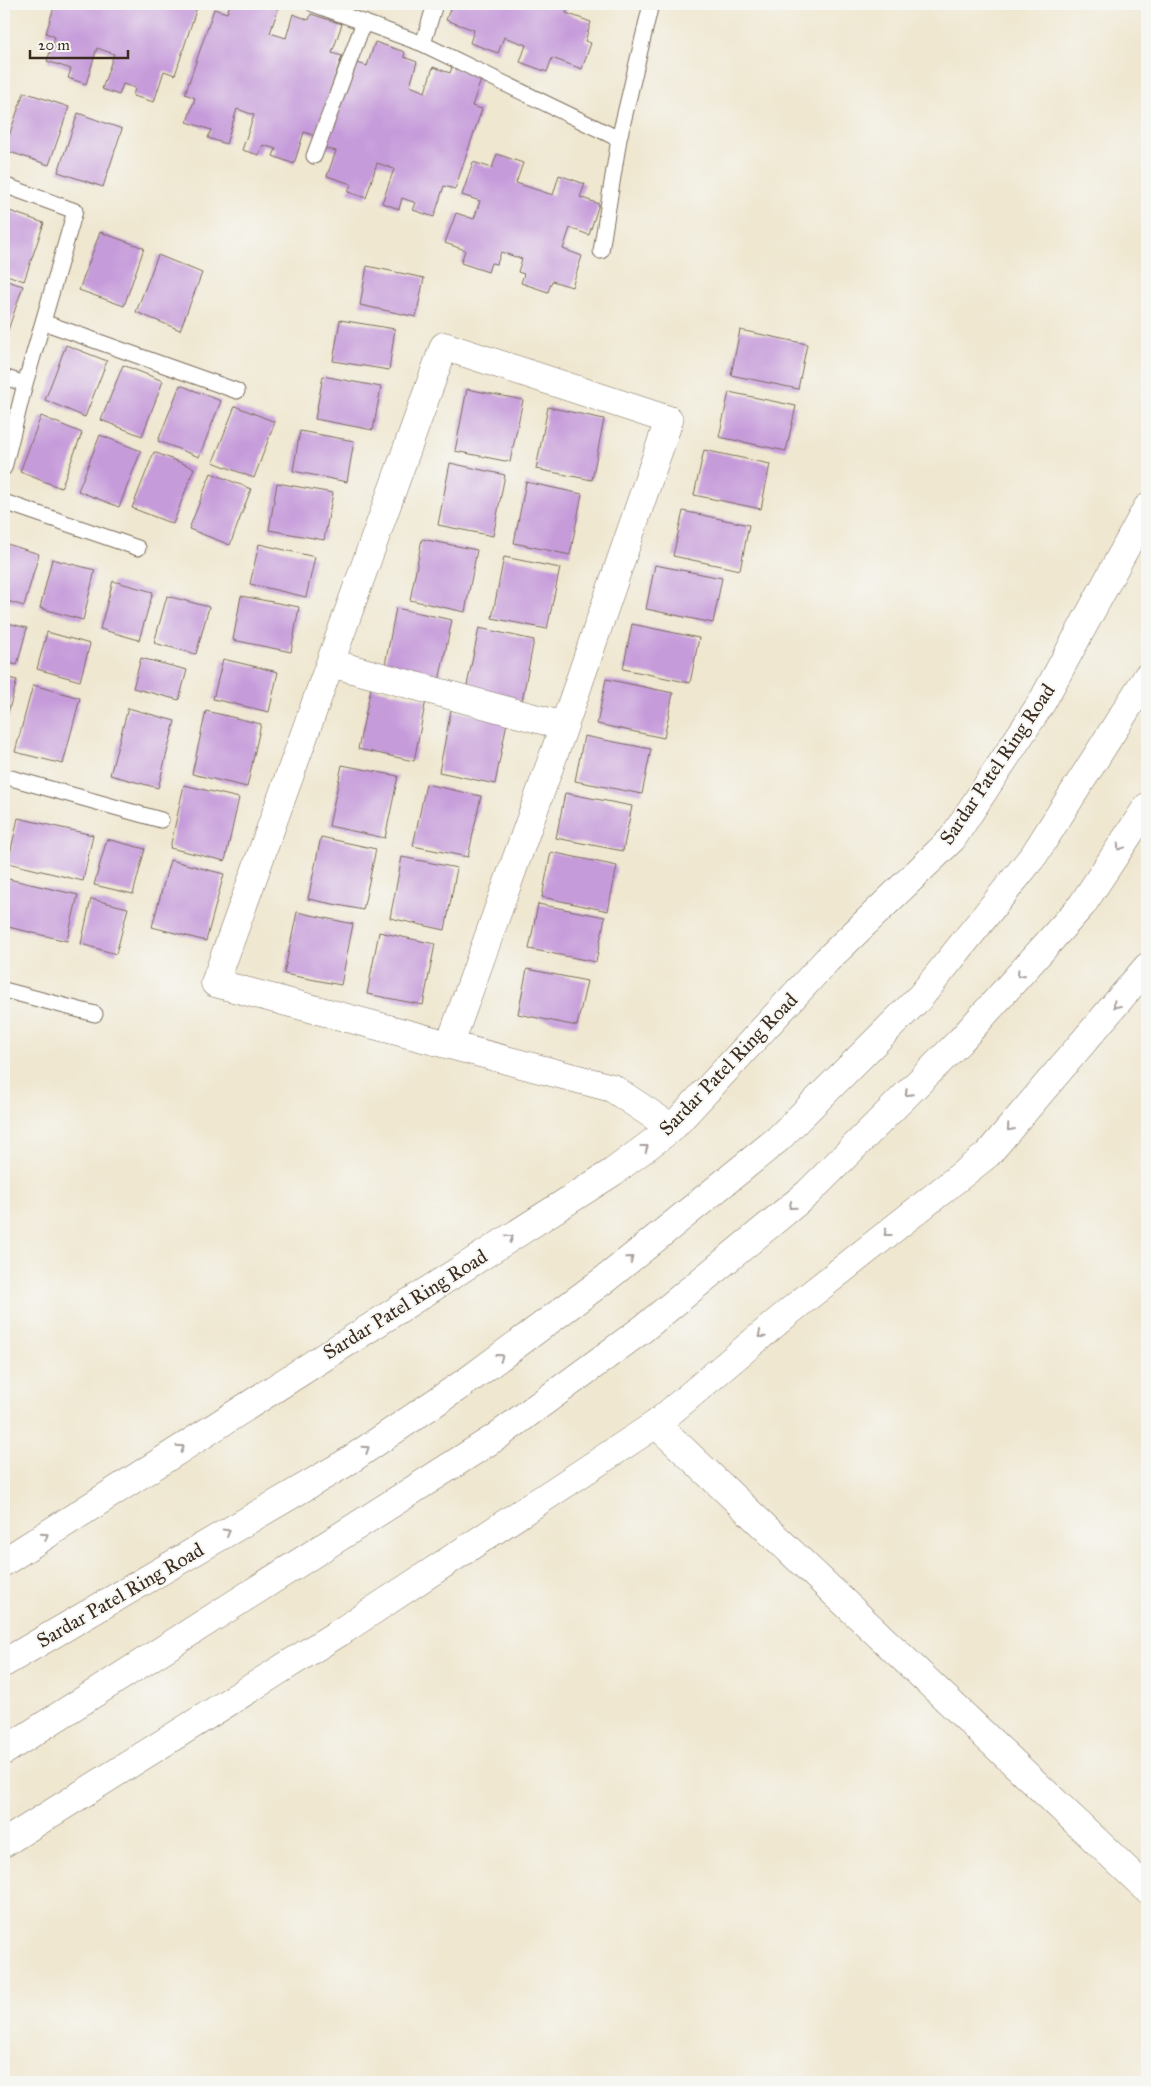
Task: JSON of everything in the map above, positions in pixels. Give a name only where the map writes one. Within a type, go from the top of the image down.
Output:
[{"type":"main road","points":[[450,1044],[564,726],[669,420],[444,346],[215,983],[612,1088],[672,1128]]},
{"type":"main road","name":"Sardar Patel Ring Road","points":[[4,1562],[613,1172],[672,1128],[827,960],[952,839],[1042,702],[1147,508]]},
{"type":"main road","points":[[330,663],[564,726]]},
{"type":"main road","name":"Sardar Patel Ring Road","points":[[4,1663],[344,1464],[462,1384],[608,1277],[778,1139],[921,996],[1034,855],[1147,677]]},
{"type":"main road","points":[[4,1750],[496,1437],[644,1328],[808,1193],[961,1040],[1082,905],[1147,807]]},
{"type":"main road","points":[[4,1843],[346,1629],[656,1424],[790,1311],[988,1154],[1147,967]]},
{"type":"main road","points":[[656,1424],[1147,1889]]},
{"type":"lane","points":[[313,4],[423,44],[619,139]]},
{"type":"lane","points":[[423,44],[435,4]]},
{"type":"lane","points":[[601,250],[619,139],[651,4]]},
{"type":"lane","points":[[314,156],[364,22]]},
{"type":"lane","points":[[4,185],[75,211],[4,468]]},
{"type":"lane","points":[[43,322],[237,391]]},
{"type":"lane","points":[[4,377],[26,384]]},
{"type":"lane","points":[[4,502],[138,548]]},
{"type":"lane","points":[[4,776],[161,820]]},
{"type":"lane","points":[[4,990],[95,1014]]},
{"type":"building","points":[[55,4],[198,4],[175,75],[164,71],[154,102],[133,96],[135,88],[123,84],[119,95],[102,89],[114,54],[97,48],[86,84],[68,78],[71,69],[47,61],[55,37],[46,33]]},
{"type":"building","points":[[230,4],[263,4],[278,9],[270,33],[286,38],[293,14],[309,20],[311,14],[342,24],[332,53],[342,56],[315,136],[304,132],[294,164],[273,156],[276,149],[263,145],[259,155],[242,150],[254,115],[237,109],[226,144],[208,138],[211,130],[187,122],[195,98],[185,94],[214,9],[227,13]]},
{"type":"building","points":[[452,4],[569,4],[566,13],[591,22],[585,41],[591,43],[582,69],[552,58],[547,72],[520,62],[526,45],[504,37],[498,53],[470,43],[474,30],[446,20]]},
{"type":"building","points":[[585,4],[597,4],[596,8]]},
{"type":"building","points":[[375,42],[405,52],[404,57],[417,62],[410,86],[425,92],[433,67],[450,73],[452,67],[482,77],[472,106],[482,109],[455,189],[444,186],[434,217],[413,210],[416,203],[402,198],[399,209],[382,203],[394,169],[377,163],[366,198],[348,192],[351,184],[327,176],[336,151],[325,148],[354,62],[367,66]]},
{"type":"building","points":[[4,83],[9,85],[4,101]]},
{"type":"building","points":[[24,92],[69,107],[49,165],[4,150]]},
{"type":"building","points":[[78,113],[122,129],[103,187],[58,172]]},
{"type":"building","points":[[497,154],[523,163],[516,183],[553,195],[559,175],[585,184],[580,197],[599,204],[589,235],[570,228],[563,249],[582,256],[572,287],[552,281],[548,292],[521,283],[524,274],[518,272],[522,259],[501,252],[497,264],[491,263],[488,272],[461,263],[465,250],[445,243],[456,213],[474,219],[480,201],[462,195],[473,162],[492,168]]},
{"type":"building","points":[[4,209],[44,223],[24,281],[4,274]]},
{"type":"building","points":[[100,232],[144,248],[124,306],[79,290]]},
{"type":"building","points":[[158,255],[202,273],[180,330],[136,312]]},
{"type":"building","points":[[367,266],[424,278],[416,317],[360,305]]},
{"type":"building","points":[[4,280],[23,286],[4,342]]},
{"type":"building","points":[[340,320],[395,329],[389,370],[333,361]]},
{"type":"building","points":[[740,330],[807,344],[798,389],[731,375]]},
{"type":"building","points":[[66,345],[107,361],[85,417],[45,400]]},
{"type":"building","points":[[123,365],[163,381],[142,436],[101,420]]},
{"type":"building","points":[[323,376],[381,387],[373,430],[315,419]]},
{"type":"building","points":[[180,385],[221,401],[199,457],[158,441]]},
{"type":"building","points":[[467,389],[523,400],[510,462],[455,451]]},
{"type":"building","points":[[729,392],[796,406],[786,451],[719,437]]},
{"type":"building","points":[[235,406],[275,422],[254,478],[213,462]]},
{"type":"building","points":[[548,407],[604,419],[592,480],[536,469]]},
{"type":"building","points":[[41,416],[82,433],[61,488],[20,472]]},
{"type":"building","points":[[300,431],[354,441],[347,482],[293,471]]},
{"type":"building","points":[[100,435],[141,451],[119,507],[78,491]]},
{"type":"building","points":[[704,450],[770,464],[761,509],[694,495]]},
{"type":"building","points":[[154,452],[194,468],[173,524],[132,508]]},
{"type":"building","points":[[450,463],[505,475],[493,536],[438,525]]},
{"type":"building","points":[[211,473],[251,489],[230,545],[189,529]]},
{"type":"building","points":[[526,482],[582,494],[570,555],[514,543]]},
{"type":"building","points":[[277,483],[333,493],[324,540],[269,530]]},
{"type":"building","points":[[683,511],[749,525],[740,570],[673,556]]},
{"type":"building","points":[[422,539],[477,550],[465,612],[410,600]]},
{"type":"building","points":[[4,543],[39,554],[24,606],[4,600]]},
{"type":"building","points":[[259,544],[315,557],[306,597],[250,584]]},
{"type":"building","points":[[504,557],[560,568],[547,629],[492,618]]},
{"type":"building","points":[[52,559],[95,570],[83,620],[40,608]]},
{"type":"building","points":[[655,565],[722,578],[713,623],[646,609]]},
{"type":"building","points":[[113,581],[153,592],[139,640],[100,629]]},
{"type":"building","points":[[167,596],[209,607],[196,654],[154,643]]},
{"type":"building","points":[[241,596],[299,607],[291,652],[233,640]]},
{"type":"building","points":[[396,608],[452,620],[439,681],[384,670]]},
{"type":"building","points":[[4,622],[27,628],[17,665],[4,662]]},
{"type":"building","points":[[632,624],[699,638],[690,683],[623,669]]},
{"type":"building","points":[[479,628],[534,640],[522,701],[466,690]]},
{"type":"building","points":[[47,632],[90,644],[80,681],[37,669]]},
{"type":"building","points":[[141,658],[187,670],[179,700],[133,688]]},
{"type":"building","points":[[223,659],[278,672],[269,712],[213,699]]},
{"type":"building","points":[[4,677],[17,680],[4,728]]},
{"type":"building","points":[[606,679],[673,693],[664,738],[597,724]]},
{"type":"building","points":[[33,685],[80,698],[63,764],[15,752]]},
{"type":"building","points":[[371,688],[426,700],[414,761],[358,749]]},
{"type":"building","points":[[128,708],[175,721],[158,788],[110,775]]},
{"type":"building","points":[[451,710],[507,722],[495,784],[439,772]]},
{"type":"building","points":[[206,711],[261,724],[247,787],[192,774]]},
{"type":"building","points":[[584,736],[651,749],[642,794],[575,781]]},
{"type":"building","points":[[342,765],[398,776],[385,838],[329,826]]},
{"type":"building","points":[[426,784],[481,796],[468,857],[413,846]]},
{"type":"building","points":[[184,785],[239,798],[225,861],[170,848]]},
{"type":"building","points":[[565,793],[632,806],[623,851],[556,838]]},
{"type":"building","points":[[18,818],[93,835],[83,881],[8,863]]},
{"type":"building","points":[[321,837],[376,849],[363,910],[308,899]]},
{"type":"building","points":[[107,839],[145,849],[133,894],[94,885]]},
{"type":"building","points":[[551,852],[617,866],[608,911],[542,897]]},
{"type":"building","points":[[402,857],[457,868],[445,930],[390,918]]},
{"type":"building","points":[[170,860],[224,874],[206,941],[152,927]]},
{"type":"building","points":[[4,878],[78,895],[67,941],[4,926]]},
{"type":"building","points":[[91,899],[128,908],[116,954],[81,944]]},
{"type":"building","points":[[538,904],[605,917],[596,962],[529,949]]},
{"type":"building","points":[[297,912],[353,924],[341,985],[284,974]]},
{"type":"building","points":[[379,932],[435,944],[423,1005],[367,994]]},
{"type":"building","points":[[527,969],[587,981],[577,1026],[518,1014]]}]
